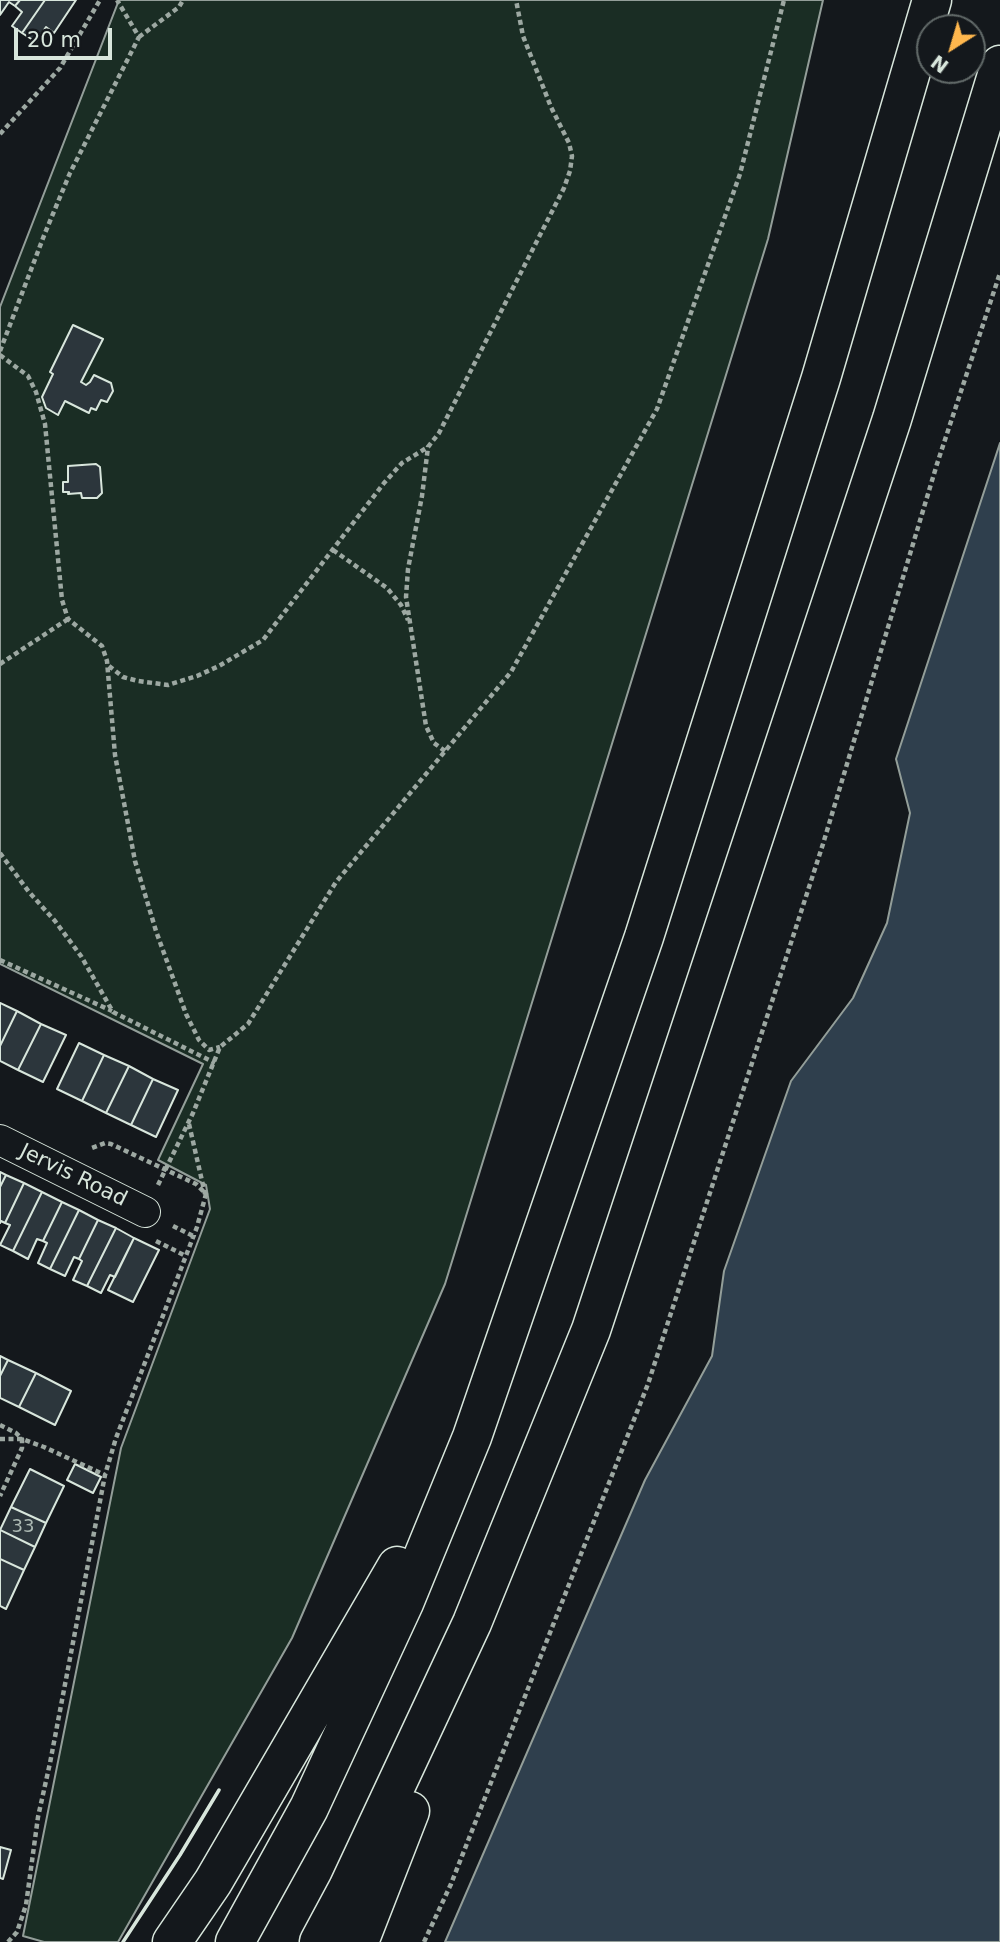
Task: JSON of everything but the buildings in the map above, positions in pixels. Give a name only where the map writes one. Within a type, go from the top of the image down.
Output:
[{"type":"highway","points":[[235,1942],[309,1808],[404,1603],[472,1437],[644,936],[821,379],[932,0]]},
{"type":"highway","points":[[319,1942],[348,1888],[472,1623],[591,1330],[892,419],[1000,65]]},
{"type":"highway","points":[[172,1942],[213,1882],[472,1437]]},
{"type":"highway","points":[[359,1942],[418,1792],[472,1623]]},
{"type":"street","name":"Jervis Road","points":[[0,1140],[145,1212]]},
{"type":"path","points":[[0,134],[60,68],[100,0]]},
{"type":"path","points":[[117,0],[139,37]]},
{"type":"path","points":[[183,0],[178,7],[139,37],[70,173],[44,233],[0,353],[28,376],[36,392],[45,424],[62,600],[68,619],[102,646],[108,666],[115,755],[135,860],[156,931],[186,1014],[199,1040],[209,1051],[220,1047],[248,1024],[336,882],[511,672],[657,409],[740,174],[784,0]]},
{"type":"path","points":[[108,666],[123,677],[168,685],[219,666],[263,640],[384,483],[402,463],[428,447],[439,433],[564,188],[570,170],[572,156],[569,143],[551,107],[523,36],[516,0]]},
{"type":"path","points":[[424,1942],[451,1884],[648,1384],[823,844],[937,464],[1000,274]]},
{"type":"path","points":[[428,447],[408,569],[407,597],[426,726],[435,743],[445,751]]},
{"type":"path","points":[[333,550],[387,588],[401,604],[410,624]]},
{"type":"path","points":[[0,664],[68,619]]},
{"type":"path","points":[[0,853],[81,957],[113,1012]]},
{"type":"path","points":[[0,960],[215,1063]]},
{"type":"path","points":[[206,1194],[196,1184],[165,1170],[220,1047]]},
{"type":"path","points":[[8,1942],[17,1932],[26,1905],[38,1817],[105,1475],[116,1438],[197,1227],[206,1194],[188,1122]]},
{"type":"path","points":[[0,1425],[22,1439],[22,1448],[0,1496]]},
{"type":"path","points":[[0,1439],[22,1439],[105,1475]]},
{"type":"green space","points":[[119,0],[823,0],[768,239],[445,1284],[292,1638],[118,1942],[44,1942],[23,1936],[121,1448],[210,1209],[206,1185],[158,1160],[203,1064],[0,964],[0,307]]},
{"type":"water","points":[[1000,443],[1000,1942],[445,1942],[645,1480],[712,1356],[724,1271],[791,1081],[853,998],[887,923],[910,813],[896,759]]},
{"type":"wall","points":[[123,1942],[219,1790]]}]
